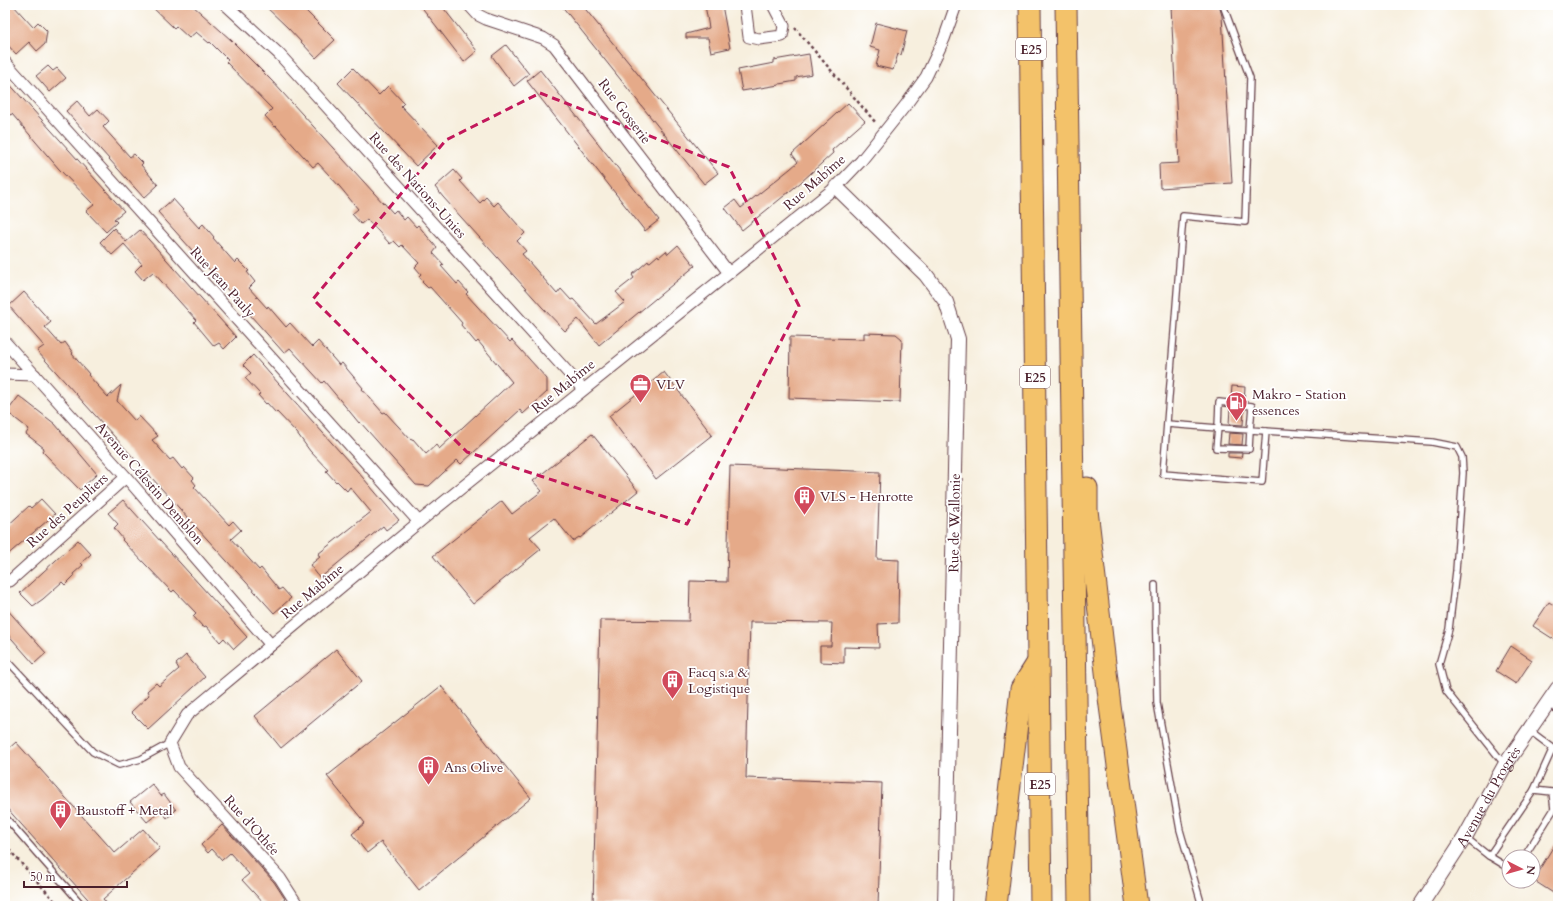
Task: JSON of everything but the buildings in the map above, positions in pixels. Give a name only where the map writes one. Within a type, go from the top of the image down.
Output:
[{"type":"highway","name":"E25","points":[[1030,5],[1042,906]]},
{"type":"highway","name":"E25","points":[[1066,5],[1079,906]]},
{"type":"highway","points":[[1069,180],[1079,216],[1088,510],[1110,706],[1137,906]]},
{"type":"highway","points":[[996,906],[1021,689],[1038,662]]},
{"type":"street","name":"Rue des Nations-Unies","points":[[226,5],[279,54],[583,389]]},
{"type":"street","name":"Rue Gosserie","points":[[469,5],[478,15],[486,19],[543,38],[554,45],[729,273]]},
{"type":"street","points":[[745,5],[748,37],[759,39],[782,36],[784,26],[773,5]]},
{"type":"street","name":"Rue Mabîme","points":[[170,744],[187,715],[419,522],[836,186],[861,161],[926,77],[944,39],[956,5]]},
{"type":"street","name":"Rue Jean Pauly","points":[[5,62],[419,522]]},
{"type":"street","name":"Rue de Wallonie","points":[[836,186],[926,275],[946,302],[958,339],[945,906]]},
{"type":"street","name":"Avenue Célestin Demblon","points":[[5,342],[126,477],[272,645]]},
{"type":"street","points":[[5,374],[35,375]]},
{"type":"street","name":"Rue des Peupliers","points":[[10,581],[126,477]]},
{"type":"street","name":"Avenue du Progrès","points":[[1420,906],[1465,838],[1505,765],[1529,730],[1553,707],[1558,688]]},
{"type":"street","name":"Rue d'Othée","points":[[170,744],[179,767],[280,878],[298,906]]},
{"type":"lane","points":[[1223,5],[1250,78],[1245,222],[1182,216],[1168,424],[1163,474],[1262,482],[1266,431]]},
{"type":"lane","points":[[1219,402],[1252,406],[1250,430],[1250,449],[1216,448],[1219,402]]},
{"type":"lane","points":[[1168,424],[1432,442],[1457,447],[1462,457],[1463,473],[1456,571],[1449,629],[1439,664],[1446,691],[1505,765]]},
{"type":"lane","points":[[1155,585],[1157,703],[1180,830],[1202,906]]},
{"type":"lane","points":[[5,658],[93,752],[119,765],[141,759],[170,744]]},
{"type":"lane","points":[[1490,856],[1534,790],[1553,748],[1529,730]]},
{"type":"lane","points":[[1529,849],[1554,809],[1552,792],[1534,790]]},
{"type":"lane","points":[[5,817],[83,906]]},
{"type":"lane","points":[[1465,838],[1501,863]]},
{"type":"path","points":[[784,26],[796,28],[884,132]]},
{"type":"path","points":[[5,846],[59,906]]},
{"type":"highlighted area","points":[[540,93],[729,167],[799,306],[687,524],[467,452],[313,299],[446,140]]},
{"type":"place","name":"VLV","points":[[641,404]]},
{"type":"place","name":"Makro - Station essences","points":[[1236,422]]},
{"type":"place","name":"VLS - Henrotte","points":[[804,516]]},
{"type":"place","name":"Facq s.a & Logistique","points":[[673,700]]},
{"type":"place","name":"Ans Olive","points":[[429,786]]},
{"type":"place","name":"Baustoff + Metal","points":[[60,830]]}]
